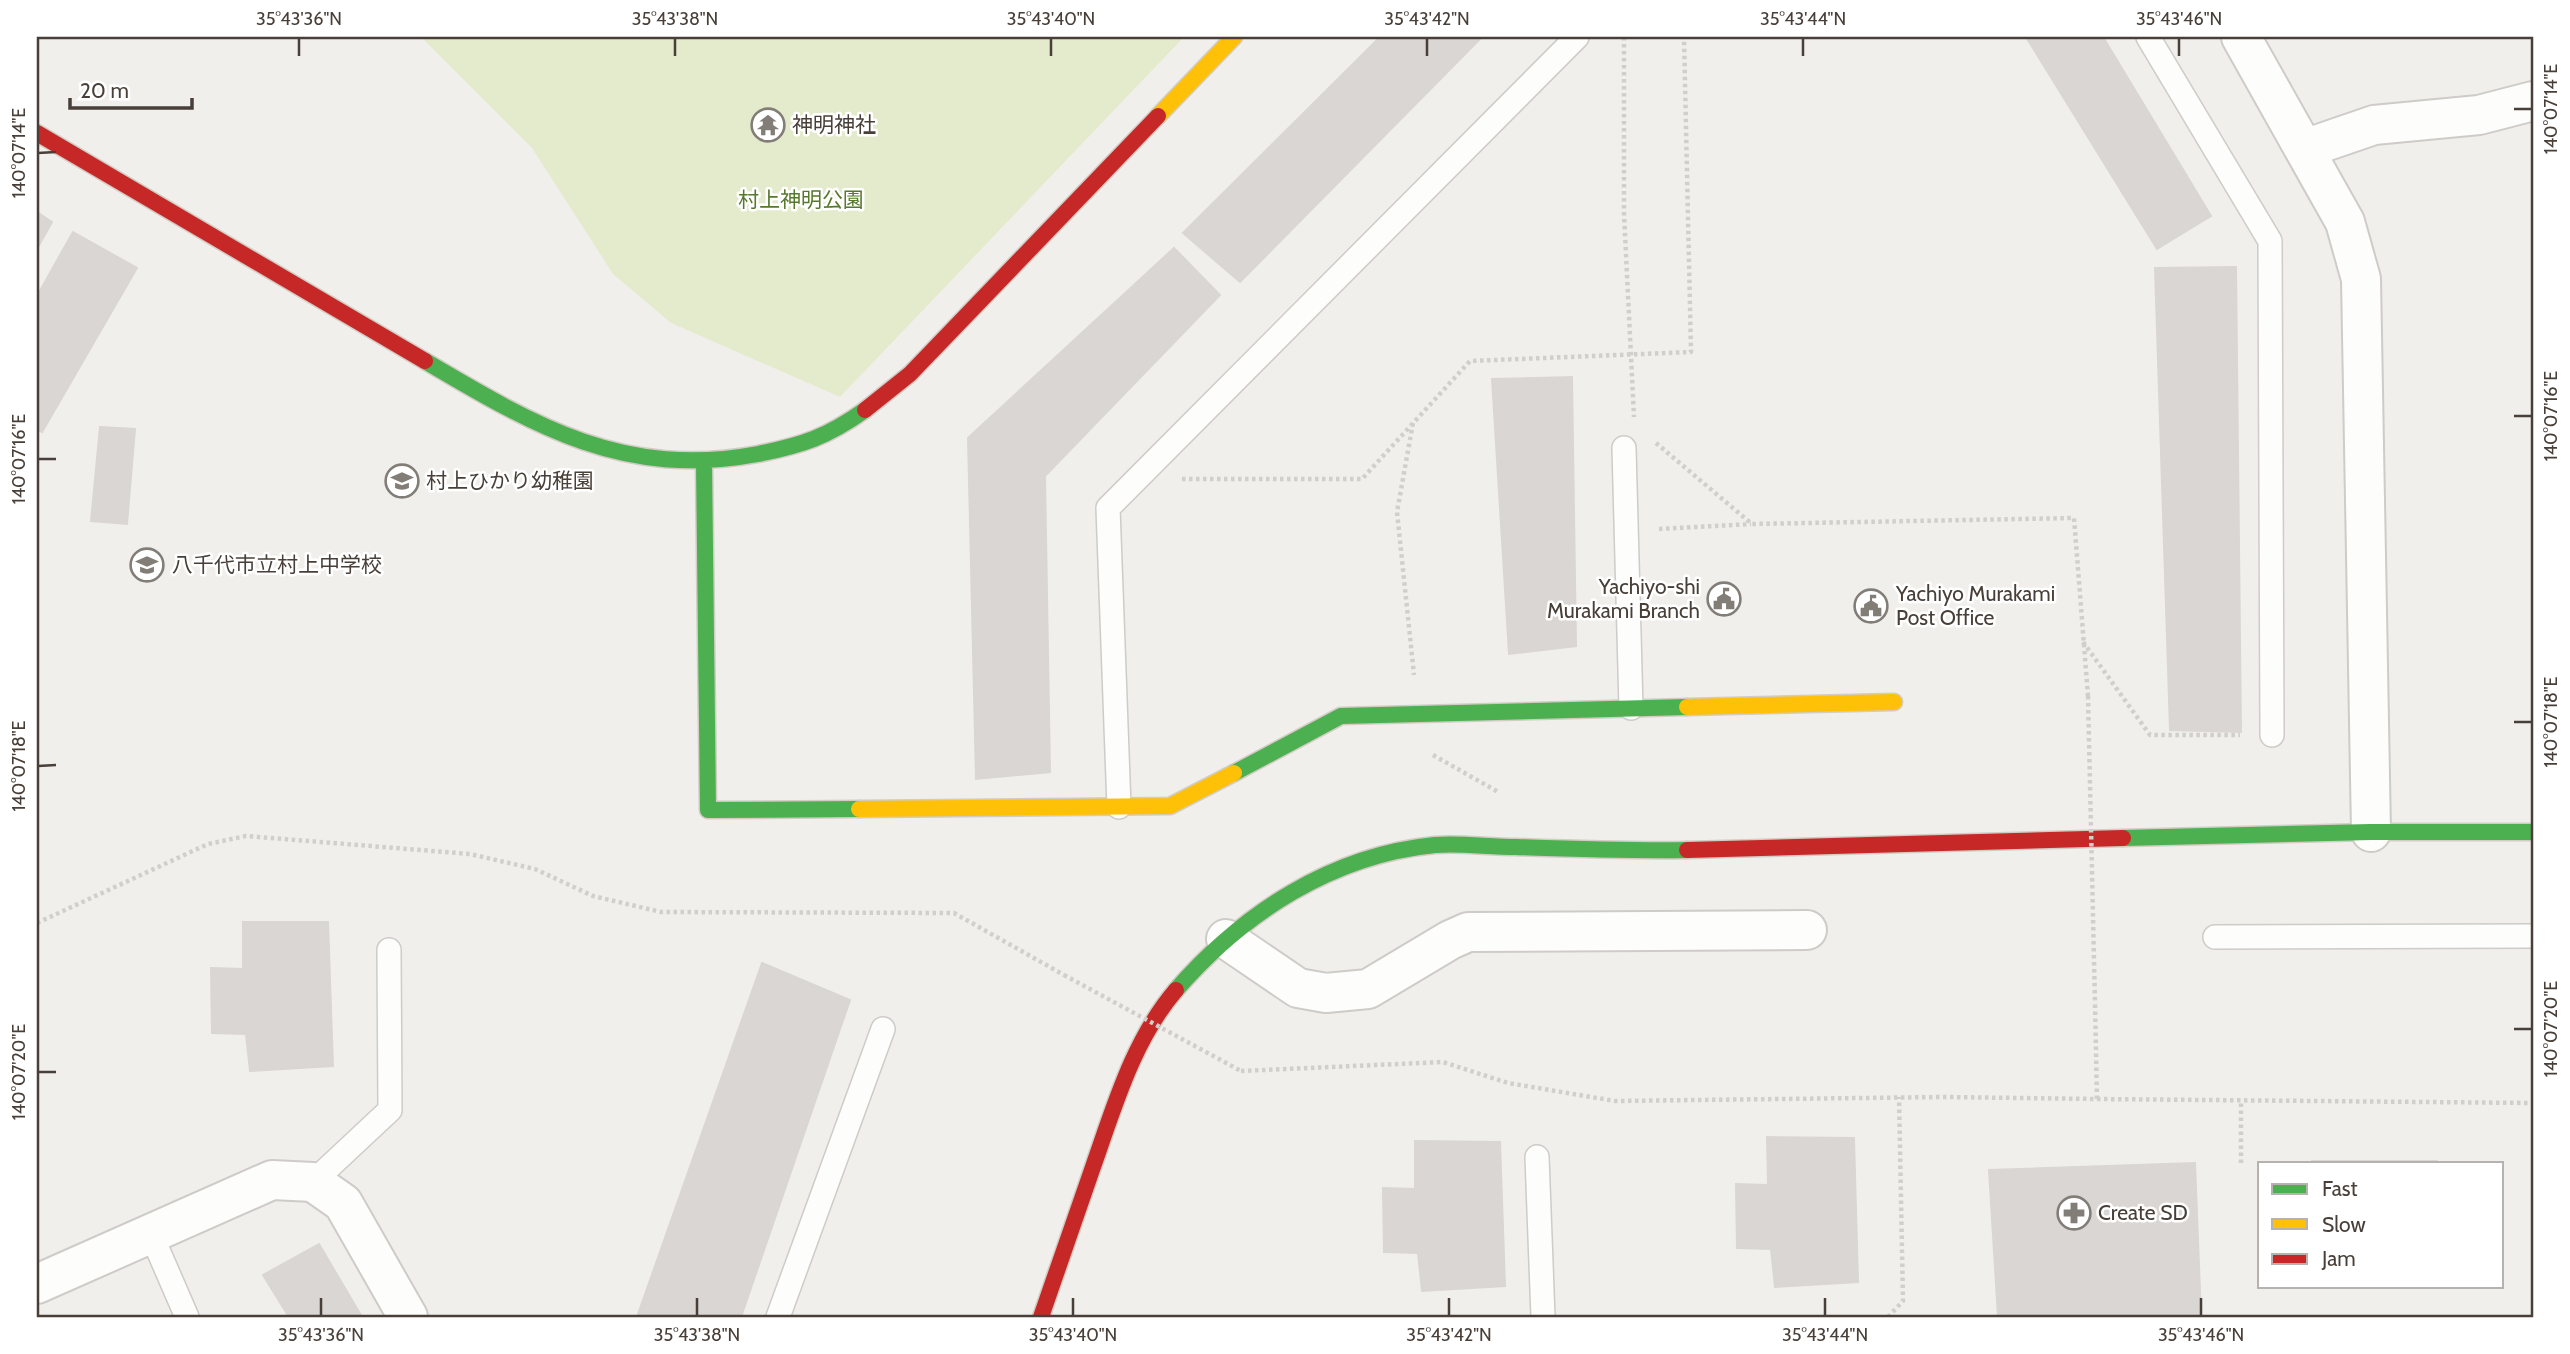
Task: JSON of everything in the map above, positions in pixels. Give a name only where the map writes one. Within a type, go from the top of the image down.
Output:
[{"type":"street","points":[[37,133],[512,412],[566,437],[625,456],[704,463],[743,458],[813,441],[862,412],[910,374],[1234,37]]},
{"type":"street","points":[[2241,37],[2345,222],[2361,279],[2371,832]]},
{"type":"street","points":[[2304,149],[2374,125],[2479,115],[2533,101]]},
{"type":"street","points":[[704,463],[708,810],[1170,806],[1341,716],[1894,702]]},
{"type":"street","points":[[1041,1317],[1118,1094],[1143,1039],[1166,1002],[1198,965],[1265,908],[1322,875],[1374,855],[1437,845],[1636,851],[2371,832],[2533,832]]},
{"type":"street","points":[[1226,939],[1298,988],[1326,993],[1368,989],[1468,932],[1807,930]]},
{"type":"street","points":[[37,1284],[272,1180],[313,1182],[343,1203],[408,1317]]},
{"type":"lane","points":[[1119,807],[1108,508],[1577,37]]},
{"type":"lane","points":[[2148,37],[2270,241],[2272,735]]},
{"type":"lane","points":[[1624,448],[1631,708]]},
{"type":"lane","points":[[2215,937],[2533,936]]},
{"type":"lane","points":[[313,1182],[390,1110],[388,950]]},
{"type":"lane","points":[[778,1317],[883,1029]]},
{"type":"lane","points":[[1537,1157],[1543,1317]]},
{"type":"lane","points":[[151,1234],[187,1317]]},
{"type":"path","points":[[1624,37],[1624,214],[1634,425]]},
{"type":"path","points":[[1137,478],[1362,479],[1470,361],[1691,352],[1684,37]]},
{"type":"path","points":[[1413,422],[1397,512],[1418,714]]},
{"type":"path","points":[[1654,442],[1752,524]]},
{"type":"path","points":[[1626,531],[1752,524],[2074,519],[2088,696],[2097,1099]]},
{"type":"path","points":[[2083,642],[2150,735],[2272,735]]},
{"type":"path","points":[[37,923],[208,844],[246,836],[470,854],[535,869],[593,896],[661,912],[954,913],[1241,1071],[1443,1062],[1508,1083],[1615,1101],[1899,1097],[2533,1102]]},
{"type":"path","points":[[1888,1317],[1903,1301],[1899,1097]]},
{"type":"path","points":[[2241,1163],[2242,1100]]},
{"type":"green space","name":"村上神明公園","points":[[421,37],[1184,37],[840,397],[671,323],[613,274],[532,148]]},
{"type":"building","points":[[1380,37],[1482,37],[1240,282],[1183,233]]},
{"type":"building","points":[[2026,37],[2103,37],[2211,216],[2157,249]]},
{"type":"building","points":[[37,212],[52,222],[37,249]]},
{"type":"building","points":[[73,232],[137,268],[42,432],[37,429],[37,296]]},
{"type":"building","points":[[1174,248],[1220,295],[1045,476],[1050,772],[976,779],[968,438]]},
{"type":"building","points":[[2236,267],[2241,732],[2170,730],[2155,268]]},
{"type":"building","points":[[1572,377],[1576,646],[1509,654],[1492,379]]},
{"type":"building","points":[[100,427],[135,429],[127,524],[91,521]]},
{"type":"building","points":[[243,922],[328,922],[333,1066],[250,1071],[246,1034],[212,1033],[211,968],[243,969]]},
{"type":"building","points":[[762,963],[850,1000],[741,1317],[637,1317]]},
{"type":"building","points":[[1767,1137],[1854,1138],[1858,1282],[1775,1287],[1771,1249],[1737,1248],[1736,1184],[1768,1185]]},
{"type":"building","points":[[1415,1141],[1500,1142],[1505,1286],[1422,1291],[1418,1253],[1384,1252],[1383,1188],[1415,1189]]},
{"type":"building","points":[[2312,1161],[2437,1161],[2437,1162]]},
{"type":"building","points":[[2195,1163],[2201,1317],[1998,1317],[1989,1170]]},
{"type":"building","points":[[319,1244],[362,1317],[289,1317],[263,1275]]},
{"type":"traffic: fast","points":[[425,361],[543,426],[623,453],[665,459],[710,460],[788,447],[839,427],[865,410]]},
{"type":"traffic: fast","points":[[704,463],[708,810],[859,809]]},
{"type":"traffic: fast","points":[[1234,773],[1341,716],[1687,707]]},
{"type":"traffic: fast","points":[[2123,838],[2371,832],[2533,832]]},
{"type":"traffic: fast","points":[[1176,990],[1230,936],[1260,913],[1292,892],[1360,861],[1397,851],[1455,844],[1602,850],[1687,850]]},
{"type":"traffic: slow","points":[[1158,116],[1234,37]]},
{"type":"traffic: slow","points":[[1687,707],[1894,702]]},
{"type":"traffic: slow","points":[[859,809],[1170,806],[1234,773]]},
{"type":"traffic: jam","points":[[865,410],[910,374],[1158,116]]},
{"type":"traffic: jam","points":[[37,133],[425,361]]},
{"type":"traffic: jam","points":[[1687,850],[2123,838]]},
{"type":"traffic: jam","points":[[1041,1317],[1127,1073],[1148,1029],[1176,990]]},
{"type":"place","name":"神明神社","points":[[768,125]]},
{"type":"place","name":"村上ひかり幼稚園","points":[[402,481]]},
{"type":"place","name":"八千代市立村上中学校","points":[[147,565]]},
{"type":"place","name":"Yachiyo-shi Murakami Branch","points":[[1724,599]]},
{"type":"place","name":"Yachiyo Murakami Post Office","points":[[1871,606]]},
{"type":"place","name":"Create SD","points":[[2074,1213]]}]
